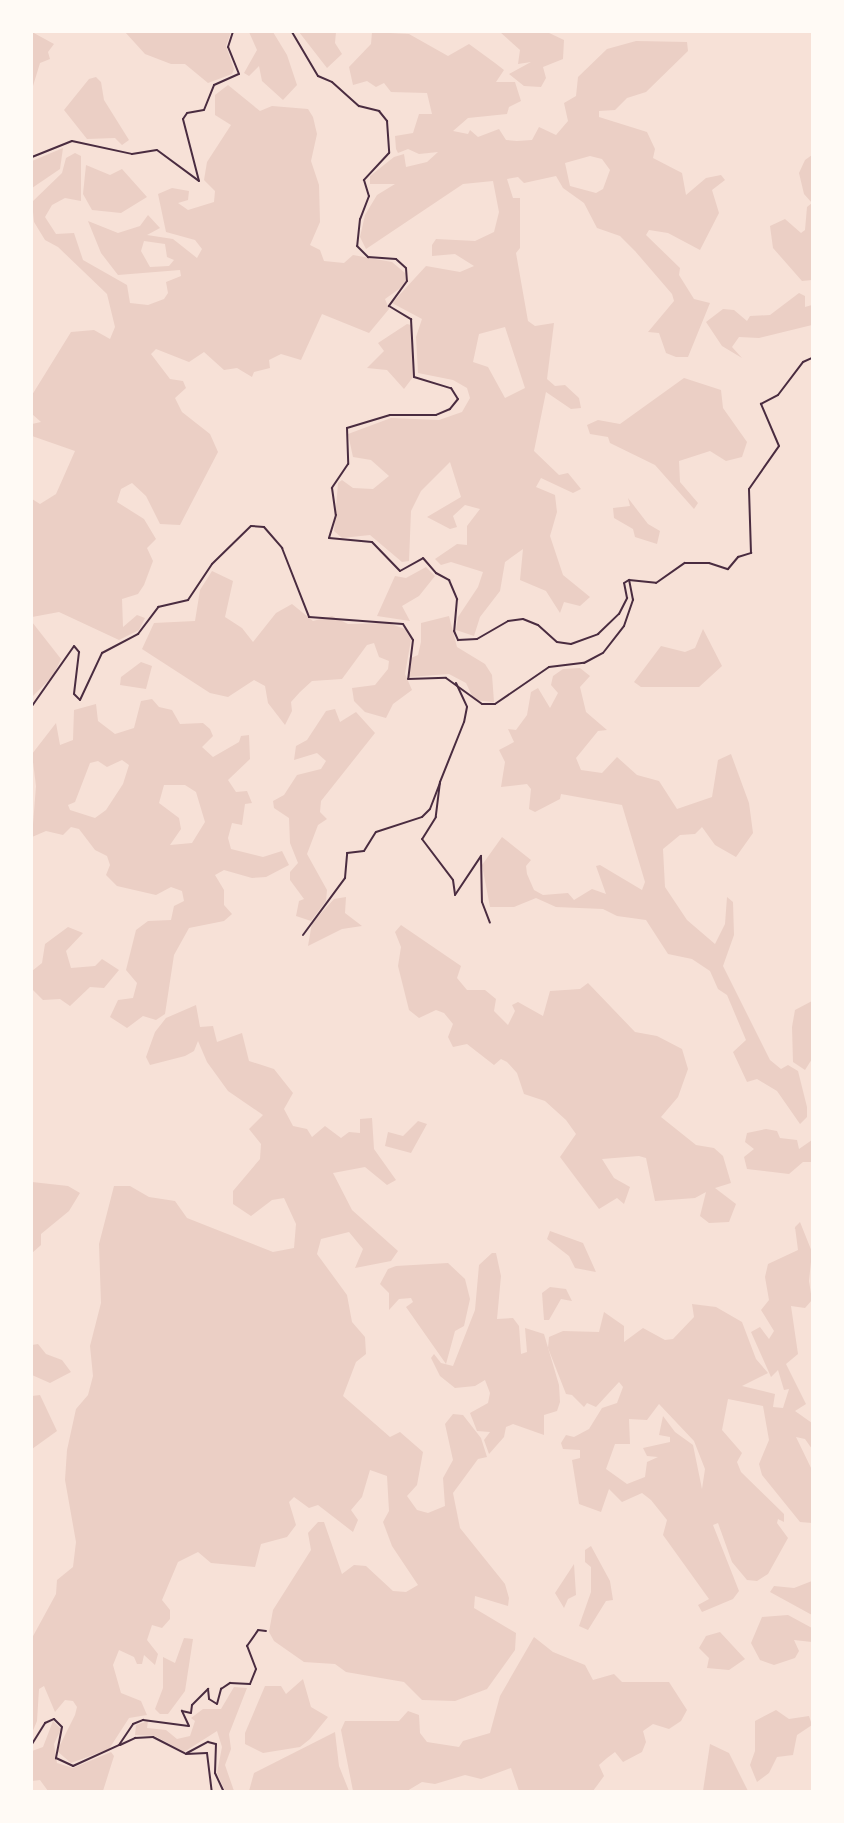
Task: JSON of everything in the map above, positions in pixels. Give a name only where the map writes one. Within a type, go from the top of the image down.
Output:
[{"type":"street","points":[[32,157],[72,141],[132,154],[157,150],[199,181],[184,116],[201,112],[214,85],[239,74],[228,47],[233,32]]},
{"type":"street","points":[[292,32],[318,76],[332,82],[359,106],[379,111],[387,121],[388,158],[364,180],[369,196],[360,219],[357,246],[368,257],[396,259],[406,268],[407,281],[389,306],[411,319],[414,377],[451,388],[458,399],[450,409],[436,415],[390,415],[347,428],[349,456],[346,471],[332,488],[336,515],[329,538],[372,542],[400,571],[423,558],[436,573],[449,580],[457,599],[454,631],[461,640],[477,639],[508,621],[523,619],[561,644],[591,638],[623,609],[624,583],[629,580],[656,583],[685,563],[709,563],[728,569],[738,557],[751,553],[749,489],[779,446],[761,404],[778,395],[803,362],[813,358]]},
{"type":"street","points":[[32,706],[74,646],[79,648],[74,694],[80,700],[102,653],[138,634],[158,607],[188,600],[212,564],[251,526],[264,527],[282,548],[309,617],[398,622],[411,631],[413,640],[408,679],[418,682],[439,677],[456,682],[476,703],[489,705],[549,667],[579,664],[597,657],[624,626],[633,600],[629,580]]},
{"type":"street","points":[[303,935],[345,878],[347,853],[364,851],[376,832],[422,817],[430,809],[467,707],[456,682]]},
{"type":"street","points":[[440,782],[436,817],[423,834],[423,841],[453,880],[455,895],[481,856],[482,902],[490,923]]},
{"type":"street","points":[[119,1745],[132,1724],[149,1718],[177,1727],[189,1726],[182,1711],[191,1713],[192,1705],[208,1689],[209,1699],[217,1704],[221,1689],[230,1682],[250,1684],[256,1669],[247,1646],[254,1634],[266,1631]]},
{"type":"street","points":[[32,1744],[45,1723],[54,1719],[62,1727],[55,1753],[68,1765],[97,1758],[135,1738],[153,1737],[186,1754],[209,1754],[212,1791]]},
{"type":"street","points":[[186,1754],[208,1742],[216,1744],[215,1773],[224,1791]]},
{"type":"shaded area","points":[[32,32],[54,44],[48,52],[50,59],[40,63],[33,86]]},
{"type":"shaded area","points":[[125,32],[231,32],[226,46],[234,69],[232,74],[208,83],[185,64],[171,64],[145,54]]},
{"type":"shaded area","points":[[249,32],[273,32],[287,55],[297,85],[283,100],[262,81],[259,66],[249,76],[244,73],[257,50]]},
{"type":"shaded area","points":[[299,32],[336,32],[335,43],[342,54],[327,68]]},
{"type":"shaded area","points":[[372,32],[409,34],[448,56],[469,44],[504,70],[496,82],[515,82],[521,101],[509,107],[507,114],[468,118],[453,131],[468,134],[470,130],[478,137],[499,129],[506,140],[517,141],[532,140],[539,127],[556,135],[568,121],[564,103],[576,96],[578,77],[607,49],[636,41],[687,42],[688,51],[646,92],[627,98],[615,110],[599,111],[599,117],[647,132],[655,149],[653,158],[682,173],[686,195],[706,178],[721,175],[725,180],[712,190],[719,213],[700,250],[668,233],[649,230],[646,235],[680,268],[679,275],[694,299],[710,303],[688,357],[676,357],[666,353],[659,333],[648,332],[674,301],[672,294],[635,251],[620,236],[597,228],[584,203],[563,188],[556,176],[524,183],[518,177],[507,179],[513,198],[520,198],[520,248],[516,253],[528,321],[535,326],[554,323],[547,379],[555,386],[565,385],[579,398],[581,408],[571,409],[546,392],[534,451],[559,475],[568,473],[581,489],[573,493],[541,478],[536,487],[555,495],[557,512],[550,536],[563,575],[590,597],[580,606],[564,602],[560,613],[546,591],[520,580],[523,549],[505,562],[500,591],[480,617],[474,636],[456,630],[458,617],[478,587],[483,572],[451,562],[441,565],[435,559],[457,544],[467,545],[467,526],[480,509],[465,505],[453,516],[457,527],[450,529],[427,517],[461,497],[450,462],[421,491],[411,511],[409,561],[402,562],[370,535],[342,538],[334,531],[338,483],[342,480],[353,488],[373,489],[389,476],[371,460],[353,457],[348,434],[391,418],[439,420],[462,412],[470,398],[467,388],[453,380],[418,373],[416,337],[422,319],[392,303],[426,266],[460,272],[474,266],[455,254],[432,256],[432,245],[436,239],[475,241],[494,232],[499,212],[493,181],[463,184],[366,249],[360,237],[365,215],[377,195],[395,184],[370,184],[370,176],[394,157],[404,154],[406,167],[427,162],[438,152],[419,154],[408,149],[398,153],[396,149],[395,136],[413,133],[419,114],[432,114],[427,93],[391,92],[384,83],[376,87],[367,81],[353,85],[349,67],[371,44]],"holes":[[[590,156],[602,159],[610,170],[603,189],[596,193],[570,186],[565,163]],[[505,327],[525,388],[505,398],[488,367],[473,362],[479,334]]]},
{"type":"shaded area","points":[[500,32],[547,32],[564,40],[563,59],[543,67],[546,78],[541,87],[524,86],[509,74],[531,62],[518,64],[520,50]]},
{"type":"shaded area","points":[[96,77],[101,82],[104,100],[129,140],[122,145],[115,138],[87,139],[64,110],[89,79]]},
{"type":"shaded area","points":[[228,85],[260,111],[272,106],[308,109],[317,134],[311,161],[319,185],[320,222],[310,245],[320,250],[324,261],[344,263],[353,255],[392,262],[405,273],[406,284],[385,299],[389,309],[369,333],[322,314],[301,360],[281,354],[269,360],[270,368],[254,372],[252,377],[237,368],[224,370],[204,352],[189,362],[156,349],[151,354],[170,379],[183,381],[186,388],[175,398],[182,412],[210,434],[218,452],[180,525],[160,524],[146,496],[132,483],[121,489],[117,502],[144,519],[156,539],[147,548],[153,561],[144,585],[138,594],[122,599],[123,627],[137,615],[145,618],[139,630],[119,640],[59,612],[32,617],[32,499],[40,504],[56,494],[75,451],[32,436],[32,424],[41,422],[32,414],[32,395],[71,332],[94,330],[110,339],[115,327],[107,294],[58,247],[45,240],[34,222],[32,202],[62,173],[66,158],[75,153],[81,156],[81,201],[65,198],[52,205],[45,217],[56,234],[74,233],[83,260],[127,285],[130,303],[148,305],[164,299],[168,293],[166,282],[181,276],[180,270],[118,275],[101,253],[88,221],[118,233],[140,226],[148,215],[160,228],[147,235],[173,239],[197,258],[202,249],[195,240],[166,232],[158,194],[172,188],[189,191],[188,200],[178,203],[188,210],[214,202],[215,191],[204,180],[207,162],[231,125],[215,115],[215,95]],"holes":[[[144,241],[165,244],[167,257],[174,260],[169,266],[150,267],[141,251]]]},
{"type":"shaded area","points":[[63,148],[60,169],[32,188],[32,161]]},
{"type":"shaded area","points":[[812,155],[812,203],[804,194],[799,173],[805,160]]},
{"type":"shaded area","points":[[86,165],[110,175],[122,169],[147,197],[121,213],[92,210],[83,194]]},
{"type":"shaded area","points":[[812,203],[812,280],[802,281],[773,248],[770,226],[785,219],[801,233],[805,230],[807,207]]},
{"type":"shaded area","points":[[799,293],[805,296],[805,307],[812,305],[812,325],[759,338],[739,337],[732,347],[742,358],[722,346],[706,322],[723,309],[734,310],[747,321],[750,316],[770,315]]},
{"type":"shaded area","points":[[407,324],[411,325],[413,377],[404,389],[387,370],[367,368],[384,351],[378,343]]},
{"type":"shaded area","points":[[684,378],[721,390],[723,408],[747,442],[742,457],[726,461],[710,451],[679,461],[680,482],[698,503],[694,509],[655,465],[610,443],[608,437],[590,434],[587,425],[598,420],[620,424]]},
{"type":"shaded area","points":[[628,498],[648,524],[660,531],[657,544],[635,537],[633,529],[614,518],[613,508],[630,506]]},
{"type":"shaded area","points":[[426,567],[435,576],[419,596],[402,606],[410,621],[377,616],[395,576],[406,578]]},
{"type":"shaded area","points":[[212,571],[233,581],[225,617],[242,628],[253,642],[276,613],[292,604],[313,621],[332,616],[348,624],[388,623],[405,629],[411,640],[405,674],[412,690],[393,704],[386,718],[365,712],[354,701],[352,688],[375,685],[388,669],[389,661],[379,657],[374,643],[367,645],[342,679],[312,681],[300,692],[291,702],[292,711],[285,725],[268,703],[265,686],[254,680],[228,697],[210,693],[142,649],[154,623],[195,621],[200,590]]},
{"type":"shaded area","points":[[449,616],[457,647],[485,664],[492,675],[494,702],[474,700],[466,683],[449,674],[409,677],[411,658],[418,655],[421,642],[421,623]]},
{"type":"shaded area","points":[[32,622],[61,659],[53,676],[32,697]]},
{"type":"shaded area","points":[[703,629],[722,666],[699,687],[641,687],[634,682],[661,646],[685,652],[695,648]]},
{"type":"shaded area","points":[[141,662],[152,666],[146,689],[120,685],[121,677]]},
{"type":"shaded area","points":[[580,668],[590,676],[580,687],[586,712],[607,730],[598,731],[576,758],[581,770],[602,773],[617,757],[637,775],[659,781],[677,809],[712,797],[718,760],[731,754],[749,803],[753,833],[736,857],[715,845],[702,827],[695,834],[680,835],[663,849],[665,887],[687,920],[715,944],[725,924],[727,897],[733,902],[734,935],[723,966],[770,1060],[781,1069],[788,1065],[798,1071],[807,1107],[807,1117],[800,1124],[777,1091],[757,1079],[747,1082],[733,1052],[746,1040],[727,995],[718,989],[710,971],[692,959],[668,954],[646,920],[617,916],[603,909],[556,907],[536,898],[514,907],[490,907],[482,865],[502,837],[531,860],[526,866],[527,874],[534,890],[543,895],[568,893],[574,900],[592,889],[606,894],[596,866],[600,865],[642,890],[645,882],[622,805],[561,794],[560,799],[535,812],[529,809],[531,789],[527,784],[501,787],[505,762],[499,750],[514,742],[508,729],[516,730],[527,715],[531,692],[538,688],[550,708],[558,693],[551,685],[553,676],[563,669]]},
{"type":"shaded area","points":[[152,699],[159,707],[172,710],[180,724],[203,723],[213,736],[202,747],[213,757],[239,742],[241,736],[249,735],[250,759],[228,780],[236,792],[247,791],[252,803],[245,804],[242,825],[232,823],[228,838],[231,849],[263,857],[282,851],[289,865],[266,877],[252,878],[224,870],[215,875],[224,890],[224,905],[232,914],[224,921],[189,928],[174,955],[165,1014],[156,1020],[143,1016],[127,1028],[110,1017],[118,1000],[133,998],[137,983],[126,970],[136,930],[148,921],[171,920],[174,906],[184,901],[182,891],[171,887],[156,895],[117,886],[106,875],[110,865],[107,856],[95,850],[79,829],[71,827],[63,835],[46,831],[32,837],[36,786],[32,754],[56,723],[60,745],[73,740],[74,710],[96,704],[98,721],[115,734],[134,728],[141,701]],"holes":[[[122,760],[129,765],[123,784],[106,810],[95,818],[70,810],[68,805],[75,802],[90,763],[98,761],[107,767]],[[164,785],[185,785],[196,792],[205,822],[192,843],[170,845],[181,829],[179,818],[159,803]]]},
{"type":"shaded area","points":[[335,709],[340,722],[356,712],[375,733],[321,801],[320,812],[327,819],[318,825],[307,854],[327,890],[326,901],[311,921],[296,916],[299,901],[304,899],[290,880],[290,872],[298,863],[290,843],[289,818],[274,808],[273,801],[284,795],[297,775],[321,769],[326,761],[317,753],[294,760],[296,746],[307,740],[326,711]]},
{"type":"shaded area","points":[[346,897],[345,913],[362,926],[342,929],[308,946],[312,923],[334,899]]},
{"type":"shaded area","points":[[401,925],[461,966],[457,978],[467,990],[485,990],[496,999],[494,1011],[508,1025],[515,1011],[512,1005],[518,1002],[543,1016],[550,991],[580,989],[588,983],[635,1032],[657,1036],[682,1049],[688,1069],[678,1097],[661,1117],[696,1145],[714,1148],[723,1156],[731,1183],[715,1188],[736,1204],[729,1222],[709,1223],[700,1216],[706,1192],[695,1198],[655,1201],[646,1158],[639,1156],[602,1159],[614,1178],[630,1187],[624,1204],[617,1198],[599,1209],[560,1157],[576,1134],[566,1120],[545,1101],[524,1094],[517,1073],[507,1062],[501,1059],[494,1065],[467,1044],[453,1047],[448,1037],[453,1024],[444,1013],[436,1010],[419,1018],[409,1010],[398,966],[401,947],[395,932]]},
{"type":"shaded area","points":[[68,927],[83,933],[66,951],[71,968],[95,966],[102,959],[119,970],[104,988],[90,987],[70,1006],[60,999],[43,1000],[32,989],[32,971],[42,963],[45,944]]},
{"type":"shaded area","points":[[812,1001],[812,1059],[805,1070],[793,1062],[792,1027],[795,1010]]},
{"type":"shaded area","points":[[196,1005],[200,1027],[213,1026],[217,1042],[242,1033],[249,1061],[274,1069],[293,1093],[284,1109],[293,1126],[307,1129],[312,1137],[325,1126],[341,1138],[349,1132],[360,1133],[360,1119],[372,1118],[374,1149],[396,1180],[387,1185],[365,1167],[333,1173],[352,1210],[398,1251],[391,1261],[355,1268],[363,1249],[349,1232],[321,1239],[317,1254],[347,1295],[352,1322],[365,1337],[366,1354],[356,1362],[343,1396],[390,1437],[400,1432],[423,1452],[417,1485],[407,1496],[417,1510],[428,1513],[445,1506],[443,1478],[453,1460],[445,1424],[453,1414],[463,1415],[481,1438],[487,1457],[478,1459],[453,1493],[460,1528],[505,1584],[509,1598],[508,1606],[475,1596],[474,1608],[516,1633],[515,1650],[487,1689],[455,1701],[422,1700],[404,1682],[346,1672],[335,1664],[304,1662],[274,1641],[269,1632],[273,1610],[311,1550],[308,1533],[318,1522],[324,1522],[342,1574],[354,1565],[366,1566],[393,1591],[406,1592],[418,1585],[392,1546],[383,1522],[389,1511],[387,1476],[370,1470],[362,1497],[351,1510],[358,1520],[353,1532],[318,1505],[309,1508],[294,1497],[289,1502],[296,1525],[287,1537],[261,1544],[255,1567],[211,1563],[198,1552],[178,1562],[162,1600],[170,1610],[170,1619],[162,1628],[152,1625],[147,1640],[158,1654],[155,1665],[144,1655],[142,1664],[137,1664],[134,1657],[119,1650],[113,1665],[121,1693],[141,1701],[147,1715],[129,1718],[109,1749],[71,1763],[57,1751],[75,1715],[77,1707],[73,1701],[65,1700],[55,1712],[44,1686],[39,1689],[37,1721],[32,1733],[32,1638],[56,1594],[57,1580],[73,1567],[76,1542],[65,1480],[67,1450],[76,1409],[88,1395],[93,1376],[90,1346],[101,1303],[99,1244],[114,1186],[130,1186],[149,1197],[175,1201],[187,1218],[273,1252],[294,1248],[296,1224],[284,1198],[272,1200],[251,1216],[233,1204],[233,1191],[260,1159],[261,1144],[249,1129],[263,1115],[228,1091],[207,1062],[198,1041],[194,1051],[185,1056],[150,1065],[146,1057],[155,1032],[166,1018]]},
{"type":"shaded area","points":[[418,1121],[427,1124],[411,1153],[385,1146],[388,1132],[403,1136]]},
{"type":"shaded area","points":[[766,1129],[777,1131],[780,1138],[797,1140],[799,1149],[812,1140],[812,1162],[803,1162],[789,1174],[747,1169],[744,1157],[754,1149],[745,1142],[747,1133]]},
{"type":"shaded area","points":[[32,1182],[68,1186],[80,1193],[69,1211],[41,1234],[41,1245],[32,1253]]},
{"type":"shaded area","points":[[800,1222],[812,1252],[809,1281],[812,1300],[805,1308],[791,1306],[798,1354],[786,1364],[806,1404],[795,1411],[812,1423],[812,1449],[805,1439],[796,1437],[812,1470],[812,1523],[800,1522],[762,1475],[759,1464],[769,1440],[763,1406],[728,1399],[722,1430],[742,1453],[737,1462],[741,1472],[784,1514],[784,1522],[778,1519],[777,1523],[788,1538],[768,1574],[757,1581],[747,1580],[732,1562],[718,1523],[713,1525],[739,1591],[733,1599],[702,1612],[698,1605],[709,1599],[663,1535],[667,1520],[651,1500],[642,1493],[622,1502],[609,1489],[601,1512],[579,1504],[572,1460],[580,1458],[580,1450],[563,1449],[561,1443],[566,1435],[574,1437],[589,1429],[602,1408],[617,1403],[623,1387],[619,1382],[596,1407],[587,1403],[584,1407],[572,1395],[566,1394],[548,1348],[549,1337],[563,1331],[599,1332],[604,1312],[624,1326],[624,1342],[643,1328],[665,1340],[673,1339],[694,1317],[692,1304],[716,1307],[742,1322],[756,1359],[768,1373],[742,1386],[775,1394],[773,1407],[783,1408],[789,1389],[784,1390],[778,1370],[771,1377],[751,1332],[760,1327],[769,1339],[774,1331],[761,1310],[769,1300],[765,1277],[768,1264],[798,1250],[795,1227]],"holes":[[[659,1404],[694,1441],[705,1469],[702,1489],[693,1445],[675,1432],[663,1416],[659,1435],[670,1437],[670,1442],[643,1448],[647,1456],[658,1457],[647,1462],[645,1477],[627,1484],[606,1469],[615,1444],[630,1444],[629,1419],[647,1420]]]},
{"type":"shaded area","points":[[550,1231],[583,1243],[596,1272],[575,1268],[569,1256],[547,1239]]},
{"type":"shaded area","points":[[492,1253],[496,1253],[501,1276],[497,1319],[513,1318],[519,1326],[521,1354],[527,1352],[525,1328],[544,1334],[559,1385],[560,1402],[557,1411],[544,1415],[544,1435],[513,1424],[506,1427],[504,1437],[489,1454],[484,1440],[490,1432],[477,1431],[470,1413],[488,1403],[490,1393],[485,1380],[475,1386],[455,1388],[440,1376],[431,1358],[434,1354],[441,1363],[453,1366],[475,1310],[479,1265]]},
{"type":"shaded area","points":[[448,1263],[465,1279],[470,1299],[464,1326],[455,1331],[446,1364],[406,1307],[413,1302],[411,1298],[399,1299],[389,1310],[389,1293],[380,1284],[388,1269],[396,1266]]},
{"type":"shaded area","points":[[550,1287],[566,1289],[572,1301],[561,1299],[549,1320],[544,1320],[542,1293]]},
{"type":"shaded area","points":[[38,1344],[46,1354],[62,1360],[71,1372],[50,1383],[32,1375],[32,1345]]},
{"type":"shaded area","points":[[40,1395],[57,1431],[32,1449],[32,1396]]},
{"type":"shaded area","points":[[591,1546],[610,1581],[613,1600],[606,1601],[588,1630],[579,1626],[591,1592],[591,1567],[585,1562],[585,1550]]},
{"type":"shaded area","points":[[574,1564],[576,1595],[568,1599],[564,1608],[555,1593]]},
{"type":"shaded area","points":[[812,1581],[812,1615],[770,1592],[774,1586],[794,1588]]},
{"type":"shaded area","points":[[788,1615],[812,1628],[812,1642],[794,1640],[799,1651],[795,1658],[774,1665],[760,1660],[751,1643],[762,1617]]},
{"type":"shaded area","points":[[720,1632],[745,1659],[729,1670],[707,1668],[709,1658],[699,1648],[706,1636]]},
{"type":"shaded area","points":[[534,1637],[553,1652],[585,1665],[593,1680],[614,1674],[622,1682],[669,1682],[687,1710],[681,1721],[669,1729],[653,1724],[643,1731],[646,1742],[642,1752],[623,1762],[615,1752],[607,1758],[599,1765],[604,1776],[593,1791],[519,1791],[511,1768],[481,1779],[465,1775],[435,1784],[422,1782],[407,1791],[353,1791],[341,1730],[345,1721],[399,1721],[408,1711],[419,1715],[420,1733],[427,1742],[459,1747],[463,1741],[490,1733],[500,1696]]},
{"type":"shaded area","points":[[184,1638],[193,1639],[185,1691],[168,1714],[160,1714],[155,1709],[163,1688],[163,1657],[175,1663]]},
{"type":"shaded area","points":[[303,1679],[311,1707],[328,1717],[310,1739],[300,1747],[263,1753],[245,1744],[245,1733],[265,1686],[281,1686],[286,1694]]},
{"type":"shaded area","points":[[234,1687],[247,1688],[229,1734],[231,1749],[225,1765],[234,1791],[225,1791],[217,1773],[222,1747],[217,1731],[184,1752],[155,1736],[135,1735],[136,1725],[148,1721],[147,1728],[166,1730],[177,1739],[190,1736],[195,1721],[191,1718],[203,1709],[221,1709]]},
{"type":"shaded area","points":[[776,1710],[789,1719],[809,1716],[812,1725],[797,1735],[793,1755],[777,1757],[769,1773],[757,1782],[750,1765],[755,1751],[755,1721]]},
{"type":"shaded area","points":[[53,1721],[61,1729],[54,1744],[57,1763],[73,1768],[111,1752],[114,1756],[103,1791],[48,1791],[40,1780],[32,1781],[32,1751],[43,1747]]},
{"type":"shaded area","points":[[335,1732],[339,1766],[349,1791],[249,1791],[254,1773]]},
{"type":"shaded area","points":[[710,1744],[729,1753],[748,1791],[703,1791]]}]
